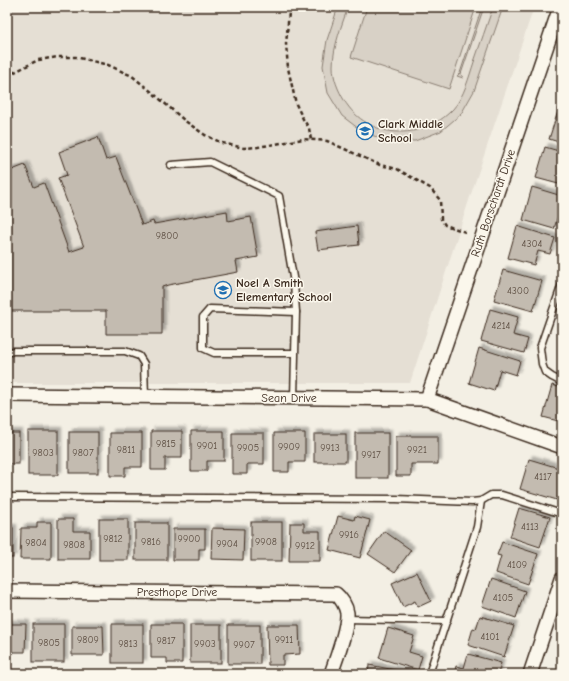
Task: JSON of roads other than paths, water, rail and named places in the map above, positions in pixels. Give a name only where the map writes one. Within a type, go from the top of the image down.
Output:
[{"type":"street","name":"Ruth Borschardt Drive","points":[[427,399],[560,8]]},
{"type":"street","name":"Sean Drive","points":[[7,395],[427,399],[562,447]]},
{"type":"street","points":[[530,674],[562,578]]},
{"type":"street","name":"Presthope Drive","points":[[7,591],[336,594],[343,602],[347,614],[346,619]]},
{"type":"street","points":[[331,674],[345,628],[346,619]]},
{"type":"lane","points":[[171,165],[210,162],[279,196],[294,283],[296,312],[294,398]]},
{"type":"lane","points":[[562,284],[540,348],[542,364],[545,372],[562,382]]},
{"type":"lane","points":[[294,353],[214,353],[203,348],[203,317],[210,309],[296,312]]},
{"type":"lane","points":[[7,353],[13,351],[125,351],[139,356],[144,364],[145,397]]},
{"type":"lane","points":[[7,497],[388,499],[472,502],[481,501],[491,496],[502,495],[562,514]]},
{"type":"lane","points":[[429,674],[477,527],[481,501]]},
{"type":"lane","points":[[346,619],[447,620]]},
{"type":"place","name":"Clark Middle School","points":[[365,131]]},
{"type":"place","name":"Noel A Smith Elementary School","points":[[223,290]]}]
